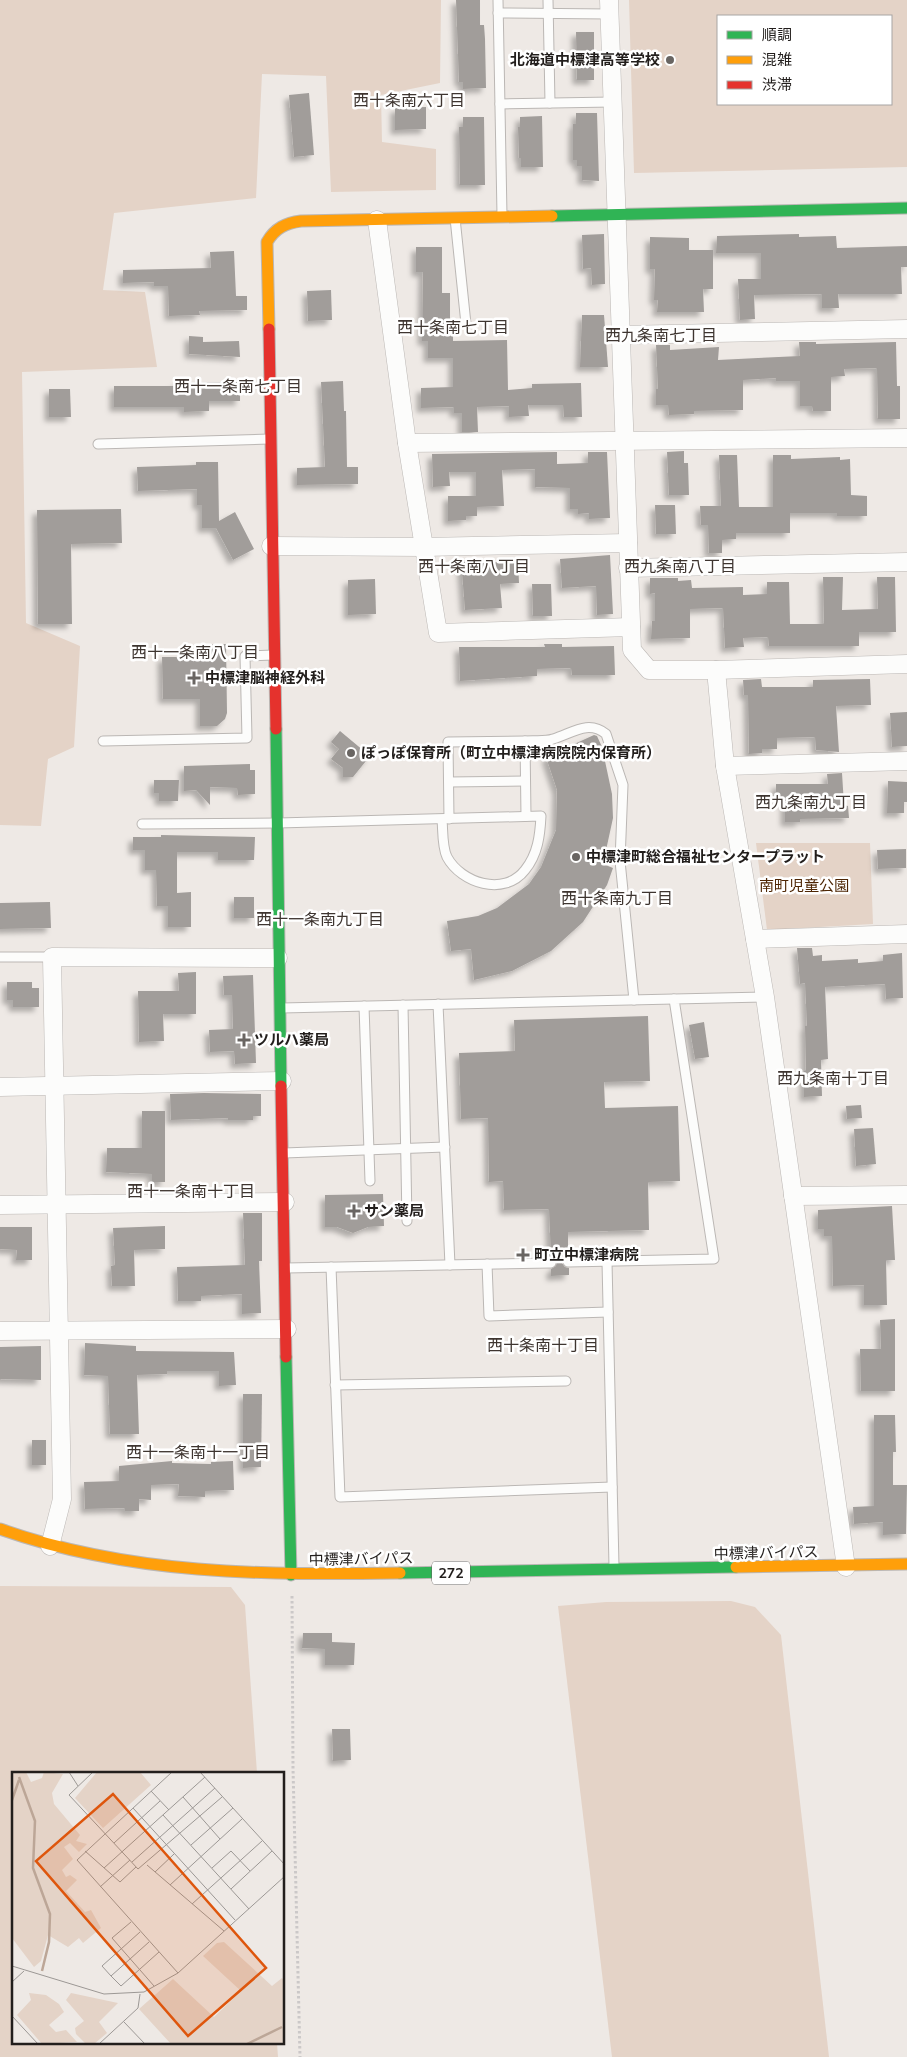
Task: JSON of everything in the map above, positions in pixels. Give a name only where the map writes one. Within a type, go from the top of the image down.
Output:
[{"type":"main road","points":[[292,1576],[265,256],[271,234],[287,222],[907,208]]},
{"type":"main road","name":"中標津バイパス","points":[[0,1529],[50,1546],[179,1570],[292,1576],[846,1567],[907,1564]]},
{"type":"street","points":[[609,7],[632,650],[649,670],[716,670],[907,664]]},
{"type":"street","points":[[377,220],[407,443],[438,633],[631,627]]},
{"type":"street","points":[[621,335],[907,329]]},
{"type":"street","points":[[407,443],[907,438]]},
{"type":"street","points":[[271,546],[423,547],[628,543]]},
{"type":"street","points":[[628,568],[907,562]]},
{"type":"street","points":[[716,670],[725,766],[765,997],[846,1567]]},
{"type":"street","points":[[725,766],[907,761]]},
{"type":"street","points":[[756,939],[907,934]]},
{"type":"street","points":[[50,1546],[62,1499],[52,958],[278,958]]},
{"type":"street","points":[[0,1087],[282,1081]]},
{"type":"street","points":[[793,1196],[907,1195]]},
{"type":"street","points":[[0,1205],[285,1202]]},
{"type":"street","points":[[0,1331],[287,1328]]},
{"type":"lane","points":[[498,0],[502,217]]},
{"type":"lane","points":[[548,0],[550,103]]},
{"type":"lane","points":[[498,13],[548,14],[609,7]]},
{"type":"lane","points":[[500,104],[612,102]]},
{"type":"lane","points":[[455,218],[466,324]]},
{"type":"lane","points":[[98,444],[269,439]]},
{"type":"lane","points":[[103,741],[247,738],[245,656],[274,655]]},
{"type":"lane","points":[[142,824],[278,823],[445,819],[541,816],[539,843],[524,871],[502,885],[480,883],[458,873],[446,855],[445,819],[449,782],[448,742],[552,740],[578,728],[592,727],[606,734],[623,785],[620,861],[634,1000]]},
{"type":"lane","points":[[525,741],[526,816]]},
{"type":"lane","points":[[449,782],[525,781]]},
{"type":"lane","points":[[0,957],[52,958]]},
{"type":"lane","points":[[279,1008],[765,997]]},
{"type":"lane","points":[[568,1262],[714,1259],[674,999]]},
{"type":"lane","points":[[438,1004],[450,1265]]},
{"type":"lane","points":[[403,1005],[407,1221]]},
{"type":"lane","points":[[364,1006],[370,1181]]},
{"type":"lane","points":[[284,1153],[444,1147]]},
{"type":"lane","points":[[606,1262],[614,1571]]},
{"type":"lane","points":[[286,1268],[551,1263]]},
{"type":"lane","points":[[487,1264],[489,1316],[608,1312]]},
{"type":"lane","points":[[331,1267],[340,1497],[612,1487]]},
{"type":"lane","points":[[335,1385],[566,1381]]},
{"type":"path","points":[[292,1576],[293,1768],[300,2057]]},
{"type":"green space","points":[[0,0],[441,0],[440,83],[381,95],[382,142],[436,149],[436,190],[331,192],[326,76],[262,74],[256,198],[114,213],[103,290],[145,292],[157,367],[22,372],[26,623],[80,646],[74,747],[48,759],[41,826],[0,825]]},
{"type":"green space","name":"北海道中標津高等学校","points":[[629,0],[907,0],[907,167],[634,173]]},
{"type":"green space","name":"南町児童公園","points":[[756,843],[870,843],[873,924],[767,930]]},
{"type":"green space","points":[[0,1586],[231,1587],[245,1605],[257,1772],[12,1772],[12,2044],[277,2044],[278,2057],[0,2057]]},
{"type":"green space","points":[[731,1601],[755,1607],[781,1635],[829,2057],[612,2057],[558,1606],[606,1602]]},
{"type":"building","points":[[456,0],[480,0],[480,25],[484,25],[485,39],[486,88],[463,89],[463,82],[459,82]]},
{"type":"building","points":[[576,32],[594,32],[594,80],[577,80]]},
{"type":"building","points":[[309,93],[314,155],[294,157],[289,95]]},
{"type":"building","points":[[426,107],[426,129],[395,130],[395,108]]},
{"type":"building","points":[[576,113],[597,113],[599,181],[582,180],[582,166],[577,166],[577,160],[573,160],[573,124],[576,124]]},
{"type":"building","points":[[542,116],[543,167],[521,167],[518,127],[520,127],[520,117]]},
{"type":"building","points":[[463,117],[484,117],[485,185],[460,185],[459,127],[463,127]]},
{"type":"building","points":[[604,234],[605,284],[592,285],[591,268],[583,269],[582,235]]},
{"type":"building","points":[[799,234],[799,237],[836,236],[837,248],[907,246],[907,267],[901,267],[902,294],[838,294],[839,308],[822,308],[822,294],[754,295],[755,319],[740,320],[738,279],[761,279],[761,253],[716,253],[717,236]]},
{"type":"building","points":[[650,237],[689,238],[689,250],[713,250],[713,289],[703,289],[704,312],[657,312],[658,300],[654,300],[655,269],[650,269]]},
{"type":"building","points":[[416,247],[442,247],[442,293],[450,293],[450,332],[453,332],[453,341],[507,340],[508,390],[532,388],[532,384],[581,383],[582,417],[564,417],[563,405],[528,405],[529,416],[509,417],[509,406],[477,407],[478,432],[462,432],[462,413],[454,413],[454,407],[421,408],[421,388],[453,387],[453,358],[428,358],[428,341],[422,341],[423,272],[416,272]]},
{"type":"building","points":[[234,251],[236,296],[247,296],[247,310],[199,311],[200,315],[169,316],[168,286],[154,286],[154,282],[123,283],[123,270],[211,268],[210,252]]},
{"type":"building","points":[[331,290],[332,320],[308,321],[307,291]]},
{"type":"building","points":[[582,315],[604,315],[608,367],[580,367]]},
{"type":"building","points":[[189,336],[203,337],[203,342],[239,341],[240,357],[189,354]]},
{"type":"building","points":[[799,342],[816,342],[816,344],[896,342],[897,386],[900,386],[900,419],[878,419],[877,368],[844,369],[845,376],[831,377],[831,411],[813,411],[812,406],[800,406],[800,381],[776,381],[776,378],[743,380],[743,410],[694,411],[694,414],[669,415],[668,405],[656,405],[656,389],[658,389],[656,345],[670,345],[670,350],[719,347],[718,360],[800,356]]},
{"type":"building","points":[[343,381],[344,411],[346,411],[347,467],[358,467],[358,484],[297,485],[297,468],[325,467],[321,382]]},
{"type":"building","points":[[240,382],[240,401],[209,401],[209,411],[184,412],[184,407],[114,407],[114,386],[175,386],[175,383]]},
{"type":"building","points":[[49,389],[70,389],[71,417],[49,417]]},
{"type":"building","points":[[684,451],[684,463],[688,463],[689,495],[669,495],[667,452]]},
{"type":"building","points":[[557,452],[557,464],[588,463],[588,452],[607,452],[610,518],[589,519],[589,513],[578,514],[578,509],[570,509],[570,488],[535,487],[535,469],[502,470],[504,506],[477,507],[477,516],[466,516],[466,520],[448,521],[448,496],[476,496],[476,472],[449,472],[450,486],[433,487],[432,454]]},
{"type":"building","points":[[719,455],[737,455],[739,507],[773,507],[773,455],[791,455],[791,459],[840,457],[840,460],[850,459],[851,495],[867,496],[867,516],[837,516],[837,513],[790,513],[790,533],[736,533],[736,539],[722,540],[722,553],[709,553],[708,525],[701,525],[700,506],[721,506]]},
{"type":"building","points":[[196,462],[218,462],[219,521],[235,512],[254,549],[233,560],[216,528],[202,528],[202,505],[197,505],[197,489],[138,491],[137,467],[196,465]]},
{"type":"building","points":[[655,505],[675,505],[676,534],[656,534]]},
{"type":"building","points":[[121,509],[122,543],[71,544],[72,624],[38,624],[37,510]]},
{"type":"building","points":[[610,555],[613,614],[597,615],[596,586],[562,588],[560,559]]},
{"type":"building","points":[[481,559],[481,563],[518,561],[519,583],[500,584],[502,608],[465,610],[461,560]]},
{"type":"building","points":[[823,577],[843,577],[842,610],[878,609],[877,577],[895,577],[896,632],[859,632],[859,646],[769,646],[768,637],[743,638],[744,647],[725,648],[723,608],[690,609],[690,638],[651,639],[652,621],[655,621],[655,593],[650,594],[650,578],[678,578],[678,581],[691,580],[692,588],[743,587],[743,595],[767,594],[767,582],[789,582],[790,624],[824,624]]},
{"type":"building","points":[[375,579],[376,614],[348,615],[348,580]]},
{"type":"building","points":[[532,584],[551,584],[552,616],[533,616]]},
{"type":"building","name":"中標津脳神経外科","points":[[203,644],[226,644],[227,713],[225,719],[217,726],[200,726],[200,699],[163,699],[162,657],[203,657]]},
{"type":"building","points":[[544,644],[562,644],[562,647],[614,646],[615,675],[572,675],[571,668],[537,669],[537,676],[460,681],[459,647],[545,647]]},
{"type":"building","points":[[761,679],[762,687],[813,687],[813,680],[870,679],[871,705],[836,706],[839,752],[816,750],[815,737],[777,738],[777,749],[762,749],[762,753],[749,754],[748,695],[744,695],[743,680]]},
{"type":"building","points":[[907,712],[907,746],[892,747],[890,713]]},
{"type":"building","name":"ぽっぽ保育所（町立中標津病院院内保育所）","points":[[340,731],[370,756],[353,777],[343,777],[343,768],[331,759],[339,749],[331,742]]},
{"type":"building","name":"中標津町総合福祉センタープラット","points":[[594,735],[597,736],[602,747],[612,794],[613,818],[603,864],[613,868],[607,885],[583,922],[551,951],[512,971],[474,980],[471,949],[451,951],[447,921],[478,916],[497,908],[529,884],[541,867],[556,830],[557,790],[546,757]]},
{"type":"building","points":[[250,764],[250,770],[255,770],[255,794],[238,795],[237,788],[210,787],[210,805],[196,790],[184,791],[184,766]]},
{"type":"building","points":[[842,773],[844,805],[848,806],[849,818],[800,819],[800,822],[785,822],[785,798],[776,798],[776,784],[828,784],[827,774]]},
{"type":"building","points":[[154,780],[179,780],[178,801],[159,801],[159,793],[154,793]]},
{"type":"building","points":[[888,781],[907,782],[907,802],[904,802],[904,813],[887,813]]},
{"type":"building","points":[[161,835],[255,837],[254,860],[218,860],[218,852],[177,852],[177,893],[191,892],[191,927],[168,927],[168,906],[157,906],[156,870],[145,870],[145,850],[133,850],[133,837],[161,837]]},
{"type":"building","points":[[906,849],[906,868],[878,869],[877,850]]},
{"type":"building","points":[[234,897],[254,897],[254,918],[234,918]]},
{"type":"building","points":[[50,902],[51,928],[0,929],[0,903]]},
{"type":"building","points":[[797,948],[812,948],[813,956],[822,955],[822,961],[858,959],[858,963],[883,961],[883,955],[902,953],[903,998],[886,999],[885,984],[825,987],[828,1059],[821,1060],[822,1096],[804,1097],[804,1071],[806,1071],[805,1026],[807,1026],[805,983],[800,984]]},
{"type":"building","points":[[196,972],[196,1014],[163,1014],[164,1041],[139,1042],[138,991],[179,991],[178,973]]},
{"type":"building","points":[[253,975],[256,1063],[235,1064],[234,1051],[210,1052],[209,1030],[233,1029],[232,995],[224,995],[223,976]]},
{"type":"building","points":[[7,982],[32,982],[32,988],[39,988],[39,1007],[13,1007],[13,1000],[7,1000]]},
{"type":"building","points":[[648,1016],[650,1081],[604,1082],[605,1108],[678,1106],[680,1181],[648,1182],[649,1230],[568,1232],[568,1256],[563,1259],[562,1263],[565,1267],[569,1268],[569,1275],[551,1276],[551,1269],[556,1266],[557,1262],[551,1257],[549,1209],[504,1210],[503,1181],[489,1182],[488,1118],[461,1119],[459,1053],[515,1051],[514,1020]]},
{"type":"building","points":[[704,1022],[709,1057],[695,1059],[689,1025]]},
{"type":"building","points":[[170,1094],[261,1094],[261,1116],[253,1116],[253,1120],[228,1120],[228,1118],[171,1120]]},
{"type":"building","points":[[861,1105],[862,1118],[847,1119],[846,1106]]},
{"type":"building","points":[[142,1111],[165,1111],[165,1182],[152,1182],[152,1174],[106,1172],[107,1148],[142,1148]]},
{"type":"building","points":[[873,1128],[876,1164],[856,1166],[854,1129]]},
{"type":"building","name":"サン薬局","points":[[383,1194],[384,1226],[368,1227],[353,1233],[337,1227],[325,1227],[325,1195]]},
{"type":"building","points":[[892,1206],[895,1260],[886,1260],[887,1305],[864,1305],[864,1285],[833,1286],[832,1236],[824,1236],[824,1229],[818,1229],[818,1210]]},
{"type":"building","points":[[243,1213],[262,1213],[262,1261],[259,1261],[261,1313],[242,1314],[242,1294],[201,1296],[201,1301],[178,1301],[177,1267],[245,1265]]},
{"type":"building","points":[[165,1226],[165,1249],[134,1250],[135,1286],[112,1286],[111,1266],[115,1265],[113,1228]]},
{"type":"building","points":[[0,1227],[32,1227],[32,1260],[16,1260],[17,1250],[0,1249]]},
{"type":"building","points":[[895,1319],[895,1391],[861,1391],[860,1349],[881,1349],[880,1320]]},
{"type":"building","points":[[85,1343],[136,1346],[136,1351],[234,1352],[236,1385],[219,1386],[219,1371],[167,1371],[167,1374],[137,1375],[139,1434],[110,1434],[108,1376],[84,1375]]},
{"type":"building","points":[[41,1346],[41,1380],[0,1379],[0,1347]]},
{"type":"building","points":[[243,1394],[262,1394],[261,1467],[243,1468]]},
{"type":"building","points":[[874,1415],[895,1415],[896,1452],[893,1452],[893,1485],[907,1485],[906,1534],[883,1535],[883,1522],[854,1524],[853,1507],[874,1506]]},
{"type":"building","points":[[32,1440],[46,1440],[46,1465],[32,1465]]},
{"type":"building","points":[[172,1461],[172,1463],[211,1464],[211,1462],[233,1461],[234,1490],[205,1491],[205,1497],[178,1496],[179,1484],[151,1485],[151,1500],[139,1499],[139,1511],[125,1511],[125,1508],[85,1509],[84,1482],[119,1481],[119,1466]]},
{"type":"building","points":[[303,1633],[332,1633],[332,1642],[355,1643],[354,1665],[325,1665],[325,1649],[302,1648]]},
{"type":"building","points":[[332,1729],[350,1729],[351,1760],[333,1761]]},
{"type":"traffic: fast","points":[[552,216],[907,208]]},
{"type":"traffic: fast","points":[[276,729],[281,1086]]},
{"type":"traffic: fast","points":[[286,1357],[291,1575]]},
{"type":"traffic: fast","points":[[400,1573],[736,1567]]},
{"type":"traffic: slow","points":[[269,329],[267,242],[277,230],[290,223],[301,221],[552,216]]},
{"type":"traffic: slow","points":[[0,1529],[98,1556],[148,1564],[248,1572],[400,1573]]},
{"type":"traffic: slow","points":[[736,1567],[907,1564]]},
{"type":"traffic: jam","points":[[269,329],[276,729]]},
{"type":"traffic: jam","points":[[281,1086],[286,1357]]},
{"type":"place","name":"北海道中標津高等学校","points":[[670,60]]},
{"type":"place","name":"中標津脳神経外科","points":[[194,678]]},
{"type":"place","name":"ぽっぽ保育所（町立中標津病院院内保育所）","points":[[351,753]]},
{"type":"place","name":"中標津町総合福祉センタープラット","points":[[576,857]]},
{"type":"place","name":"ツルハ薬局","points":[[244,1040]]},
{"type":"place","name":"サン薬局","points":[[354,1211]]},
{"type":"place","name":"町立中標津病院","points":[[523,1255]]},
{"type":"district","name":"西十条南六丁目","points":[[409,100]]},
{"type":"district","name":"西十条南七丁目","points":[[453,327]]},
{"type":"district","name":"西九条南七丁目","points":[[661,335]]},
{"type":"district","name":"西十一条南七丁目","points":[[238,386]]},
{"type":"district","name":"西十条南八丁目","points":[[474,566]]},
{"type":"district","name":"西九条南八丁目","points":[[680,566]]},
{"type":"district","name":"西十一条南八丁目","points":[[195,652]]},
{"type":"district","name":"西九条南九丁目","points":[[811,802]]},
{"type":"district","name":"西十条南九丁目","points":[[617,898]]},
{"type":"district","name":"西十一条南九丁目","points":[[320,919]]},
{"type":"district","name":"西九条南十丁目","points":[[833,1078]]},
{"type":"district","name":"西十一条南十丁目","points":[[191,1191]]},
{"type":"district","name":"西十条南十丁目","points":[[543,1345]]},
{"type":"district","name":"西十一条南十一丁目","points":[[198,1452]]}]
